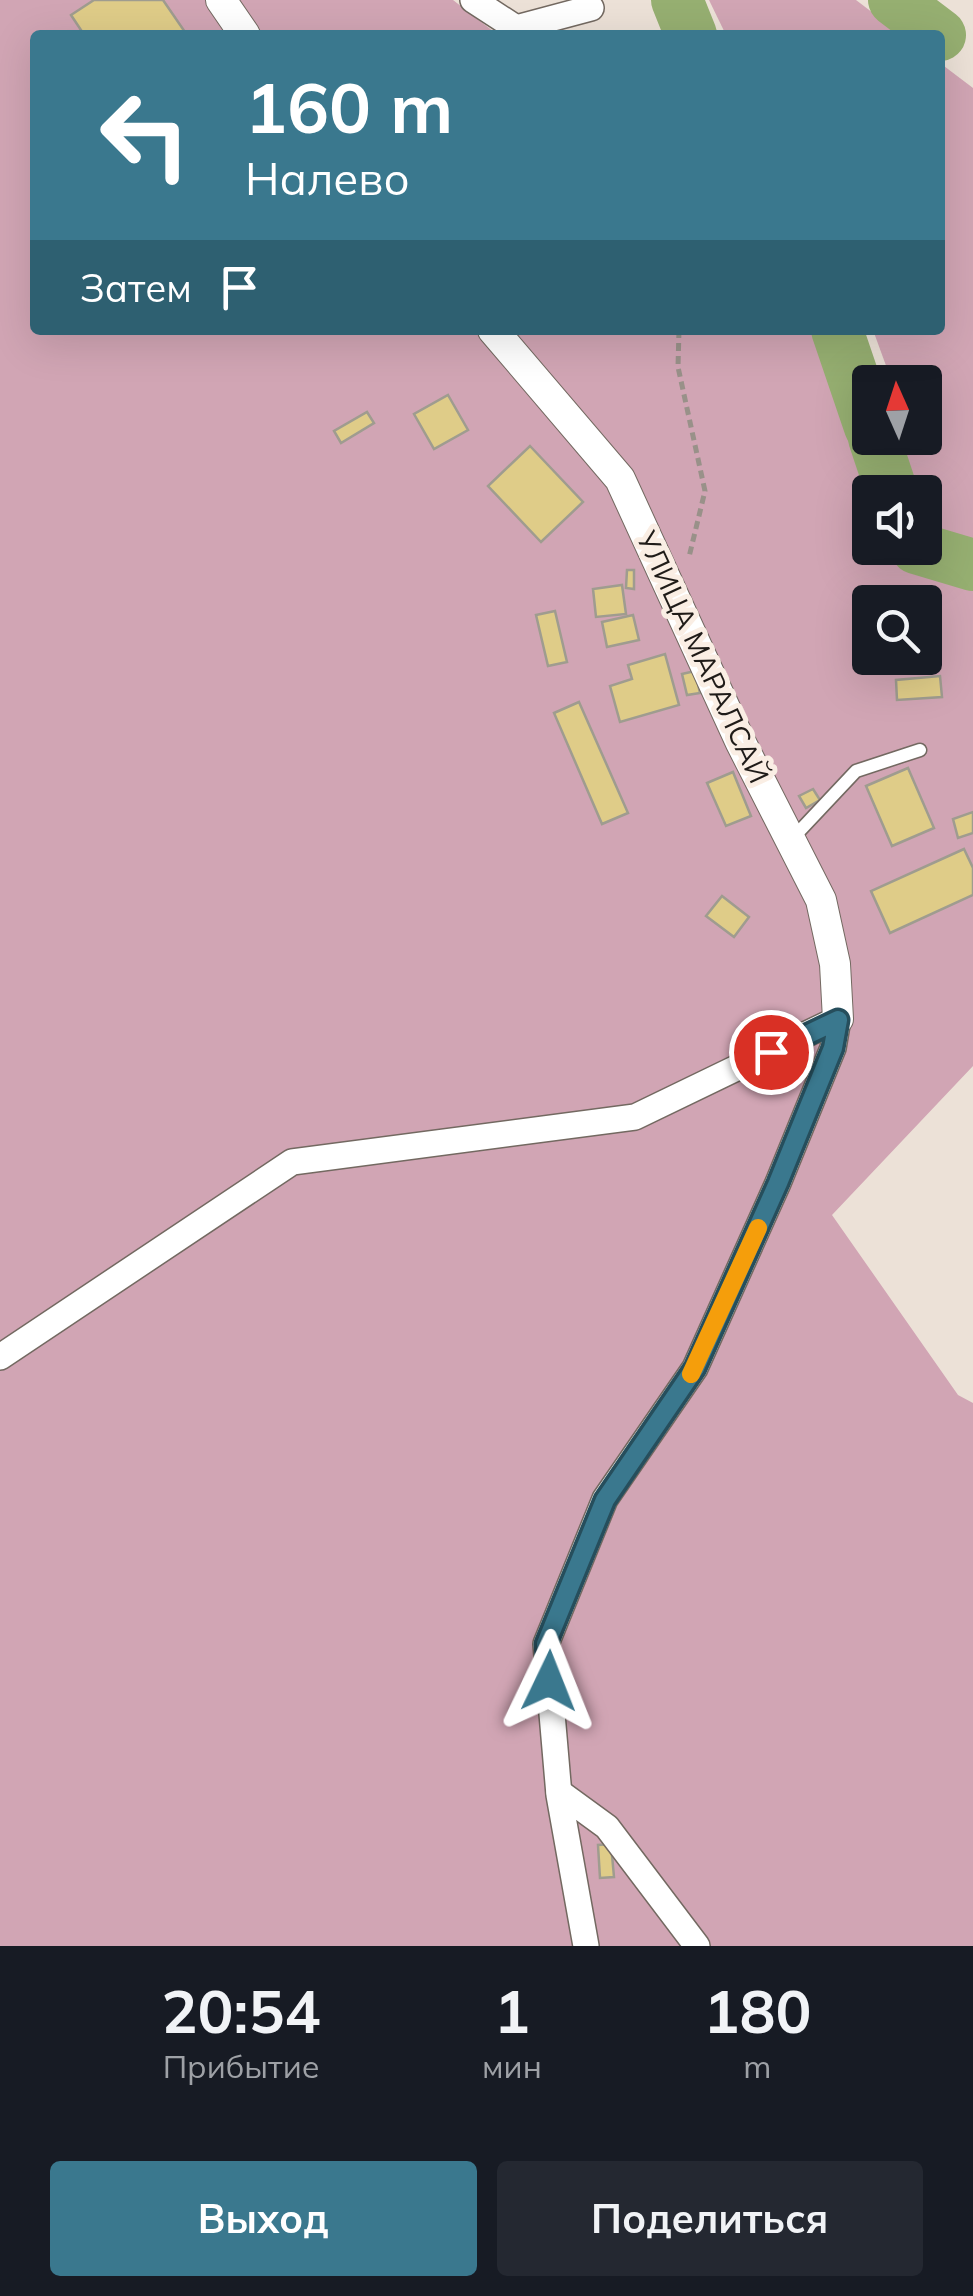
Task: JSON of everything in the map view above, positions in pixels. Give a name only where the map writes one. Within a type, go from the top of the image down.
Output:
[{"type":"street","points":[[221,0],[242,30]]},
{"type":"street","points":[[473,0],[516,28],[591,8]]},
{"type":"street","name":"УЛИЦА МАРАЛСАЙ","points":[[498,335],[620,479],[821,900],[835,964],[838,1020]]},
{"type":"street","points":[[0,1357],[292,1162],[636,1118],[838,1020]]},
{"type":"street","points":[[586,1946],[559,1792],[546,1644],[605,1500],[695,1368],[778,1183],[833,1048],[838,1020]]},
{"type":"street","points":[[559,1792],[607,1827],[697,1946]]},
{"type":"lane","points":[[791,841],[856,772],[920,750]]},
{"type":"path","points":[[677,604],[705,492],[678,367],[680,335]]},
{"type":"shaded area","points":[[0,0],[453,0],[492,30],[30,30],[30,335],[849,335],[875,365],[852,365],[852,455],[942,455],[942,365],[886,365],[875,335],[945,335],[945,67],[973,88],[973,1066],[832,1215],[958,1395],[973,1403],[973,1946],[0,1946]]},
{"type":"shaded area","points":[[709,0],[856,0],[895,30],[724,30]]},
{"type":"building","points":[[94,0],[163,0],[184,30],[81,30],[71,15]]},
{"type":"building","points":[[448,395],[468,430],[434,449],[414,414]]},
{"type":"building","points":[[367,412],[374,423],[341,443],[334,431]]},
{"type":"building","points":[[530,446],[583,502],[541,542],[488,486]]},
{"type":"building","points":[[627,570],[634,570],[634,589],[626,588]]},
{"type":"building","points":[[622,585],[626,614],[596,617],[593,589]]},
{"type":"building","points":[[555,611],[567,662],[548,666],[536,615]]},
{"type":"building","points":[[633,615],[639,640],[607,647],[602,622]]},
{"type":"building","points":[[665,654],[679,705],[620,722],[610,686],[632,679],[628,665]]},
{"type":"building","points":[[695,671],[700,693],[687,695],[682,674]]},
{"type":"building","points":[[940,676],[942,697],[897,700],[896,680]]},
{"type":"building","points":[[579,702],[628,813],[602,824],[554,713]]},
{"type":"building","points":[[908,768],[934,828],[892,846],[866,786]]},
{"type":"building","points":[[733,772],[751,816],[726,826],[707,783]]},
{"type":"building","points":[[813,789],[820,800],[806,808],[799,796]]},
{"type":"building","points":[[973,812],[973,833],[958,838],[953,819]]},
{"type":"building","points":[[964,849],[973,868],[973,895],[890,933],[871,891]]},
{"type":"building","points":[[722,896],[749,917],[734,937],[706,916]]},
{"type":"building","points":[[611,1844],[614,1877],[600,1878],[598,1845]]},
{"type":"waterway","points":[[677,0],[689,30]]},
{"type":"waterway","points":[[894,0],[933,30]]},
{"type":"waterway","points":[[839,335],[852,374]]},
{"type":"waterway","points":[[880,455],[886,475]]},
{"type":"waterway","points":[[942,556],[973,565]]},
{"type":"slow traffic","points":[[691,1374],[758,1228]]},
{"type":"route","points":[[549,1681],[546,1644],[605,1500],[695,1368],[778,1183],[833,1048],[838,1020],[771,1052]]}]
